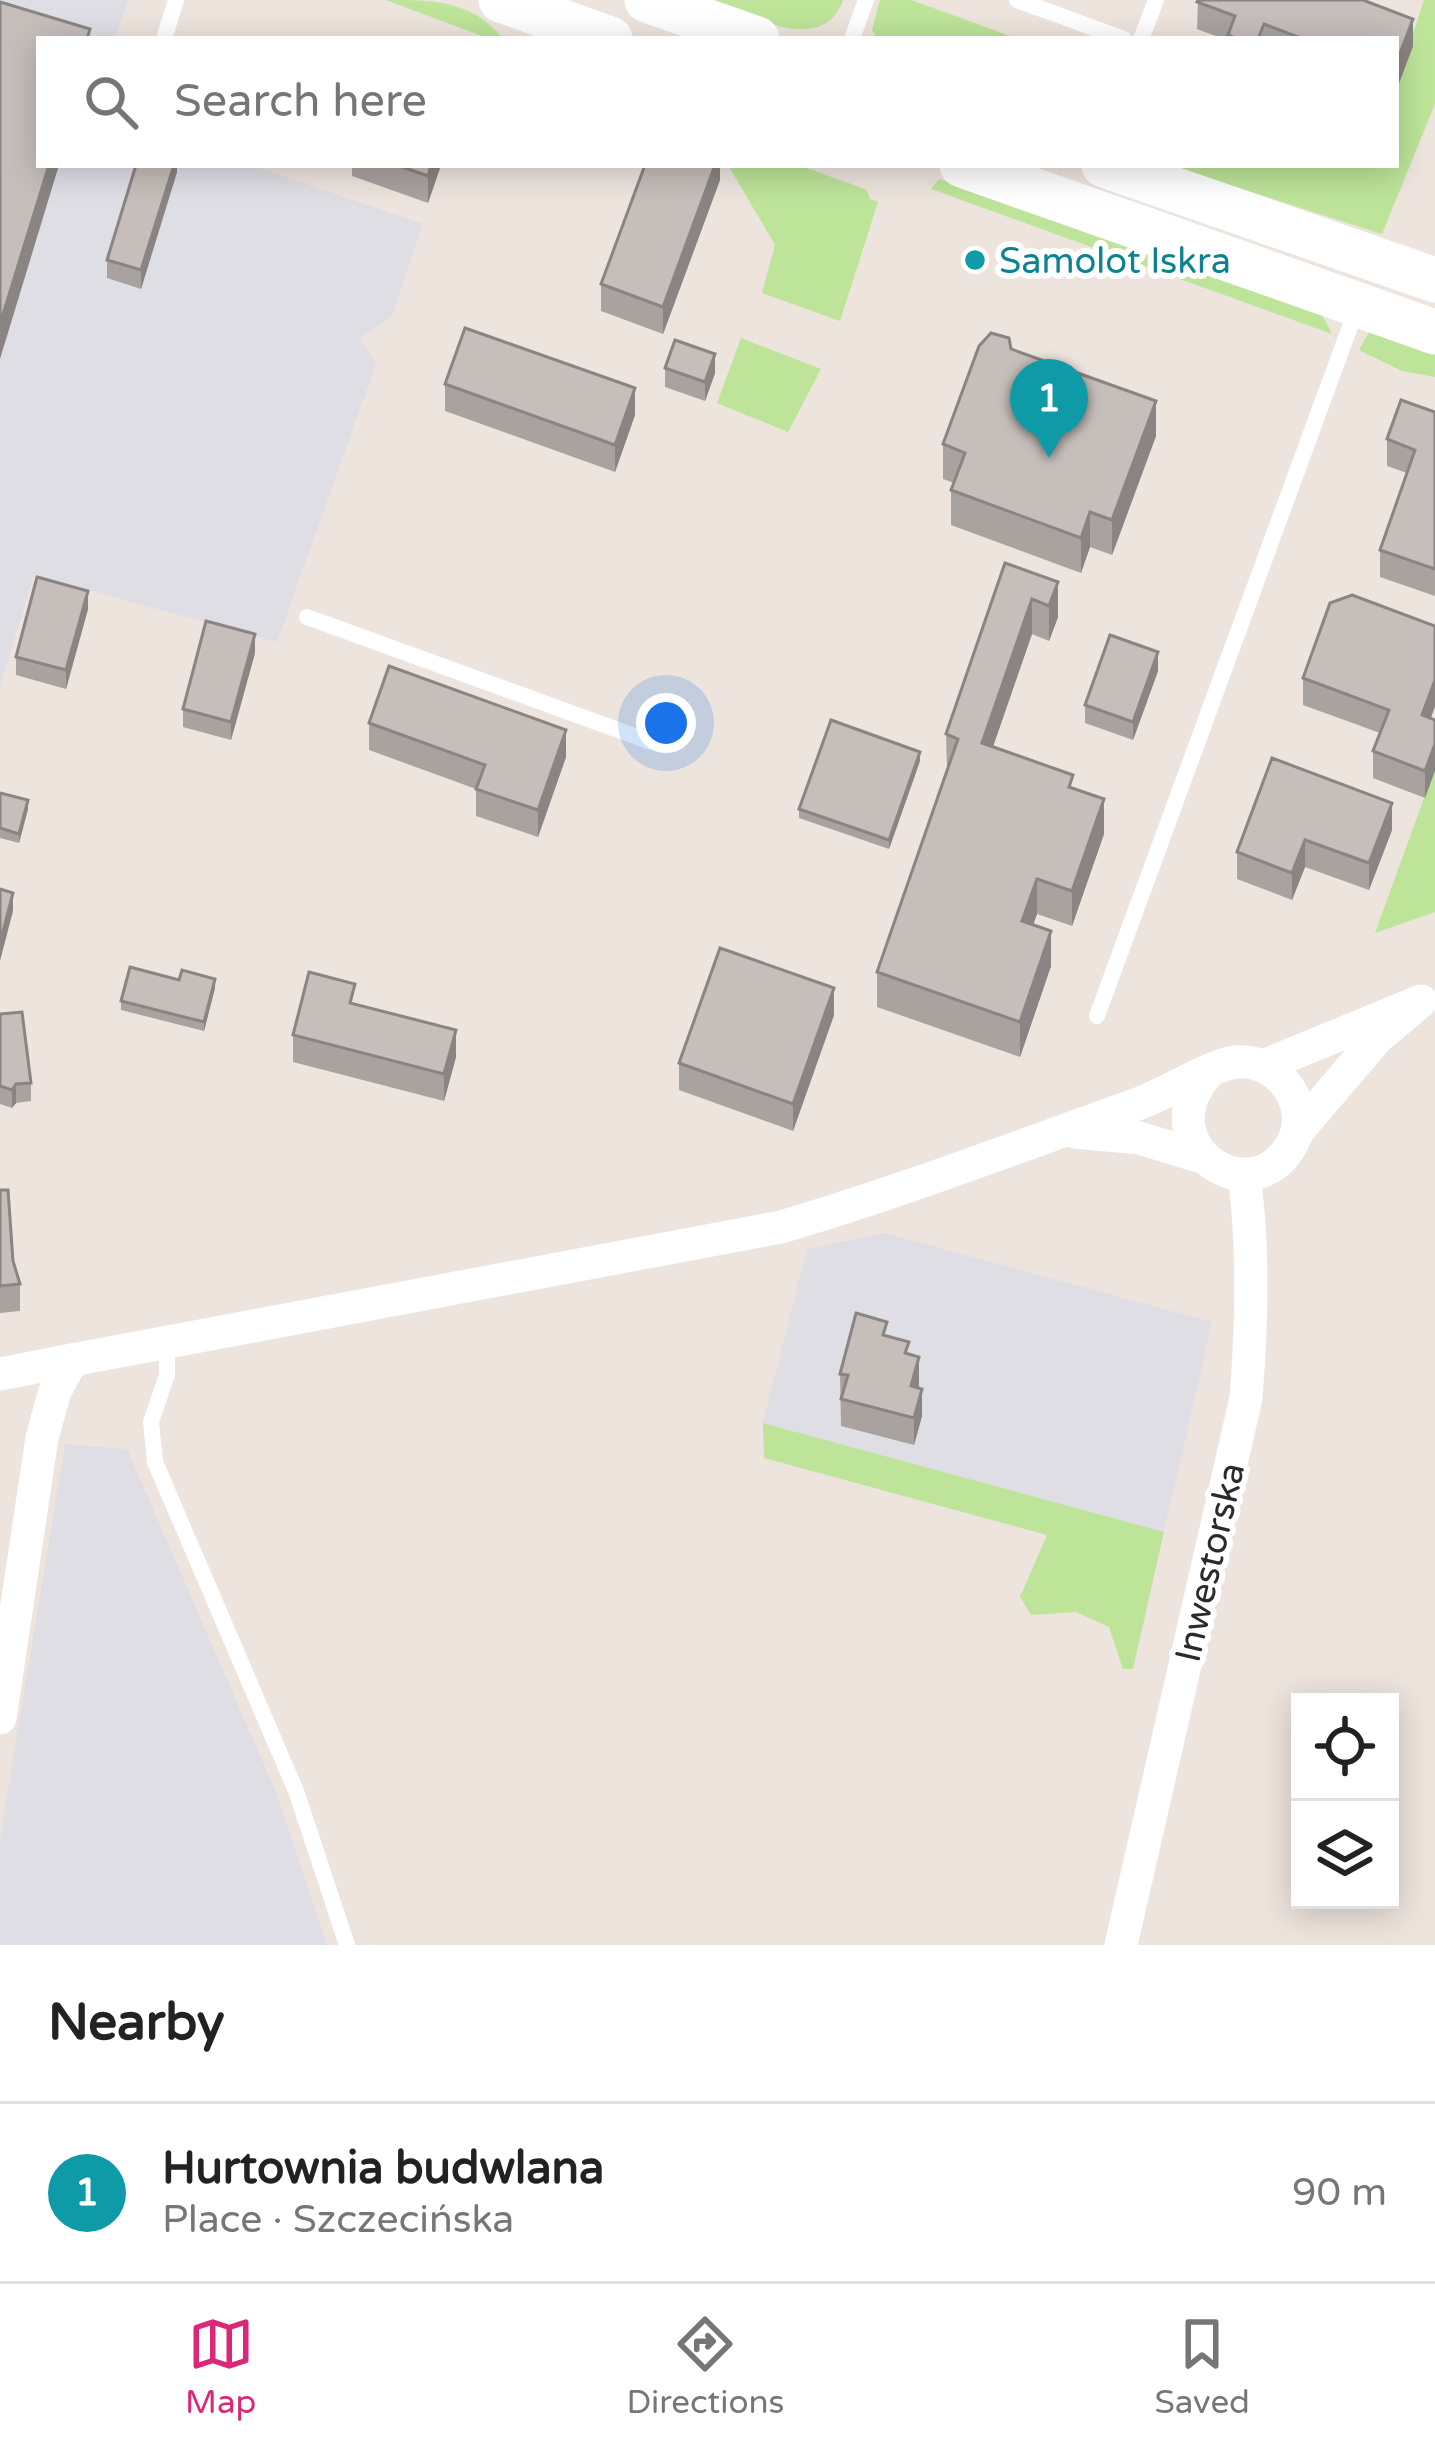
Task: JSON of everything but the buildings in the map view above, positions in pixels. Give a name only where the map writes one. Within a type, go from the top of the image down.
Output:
[{"type":"main road","points":[[501,0],[602,36]]},
{"type":"main road","points":[[647,0],[749,36]]},
{"type":"main road","points":[[971,168],[1435,332]]},
{"type":"main road","points":[[1113,168],[1435,280]]},
{"type":"street","points":[[1263,1066],[1428,999]]},
{"type":"street","points":[[1061,1131],[1139,1138],[1205,1158],[1227,1172],[1244,1174],[1277,1162],[1377,1038],[1428,999]]},
{"type":"street","points":[[0,1374],[781,1227],[850,1207],[1173,1091],[1238,1062],[1263,1066],[1284,1080],[1294,1095],[1297,1132]]},
{"type":"street","points":[[1205,1158],[1190,1137],[1186,1120],[1188,1103],[1207,1074]]},
{"type":"street","name":"Inwestorska","points":[[1120,1945],[1246,1398],[1253,1314],[1251,1224],[1244,1174]]},
{"type":"street","points":[[0,1718],[42,1438],[55,1391],[72,1360]]},
{"type":"lane","points":[[165,36],[176,0]]},
{"type":"lane","points":[[853,36],[866,0]]},
{"type":"lane","points":[[1017,0],[1116,36]]},
{"type":"lane","points":[[1142,36],[1156,0]]},
{"type":"lane","points":[[1097,1016],[1358,304]]},
{"type":"lane","points":[[308,617],[651,742]]},
{"type":"lane","points":[[166,1342],[167,1375],[152,1422],[155,1462],[296,1791],[347,1945]]},
{"type":"shaded area","points":[[0,0],[128,0],[116,36],[36,36],[36,168],[259,168],[423,224],[392,317],[360,338],[376,364],[277,642],[34,575],[0,686]]},
{"type":"shaded area","points":[[884,1233],[1212,1322],[1164,1532],[763,1423],[807,1249]]},
{"type":"shaded area","points":[[65,1444],[127,1449],[278,1797],[327,1945],[0,1945],[0,1840]]},
{"type":"green space","points":[[386,0],[435,2],[465,10],[500,36],[482,36]]},
{"type":"green space","points":[[707,0],[843,0],[833,17],[802,29],[762,21]]},
{"type":"green space","points":[[880,0],[911,0],[1011,36],[875,36],[872,30]]},
{"type":"green space","points":[[1424,0],[1435,0],[1435,104],[1382,234],[1177,168],[1399,168],[1399,76]]},
{"type":"green space","points":[[730,168],[807,168],[867,190],[870,199],[878,202],[840,321],[762,293],[775,245]]},
{"type":"green space","points":[[939,179],[1316,303],[1332,334],[931,189]]},
{"type":"green space","points":[[1379,327],[1435,342],[1435,377],[1402,371],[1359,350],[1368,334]]},
{"type":"green space","points":[[741,338],[821,369],[788,432],[717,403]]},
{"type":"green space","points":[[1435,768],[1435,912],[1375,933]]},
{"type":"green space","points":[[763,1423],[1164,1532],[1133,1669],[1123,1669],[1109,1627],[1076,1612],[1031,1615],[1020,1597],[1047,1535],[764,1458]]},
{"type":"place","name":"Samolot Iskra","points":[[975,260]]},
{"type":"place","name":"Hurtownia budwlana","points":[[1049,458]]}]
